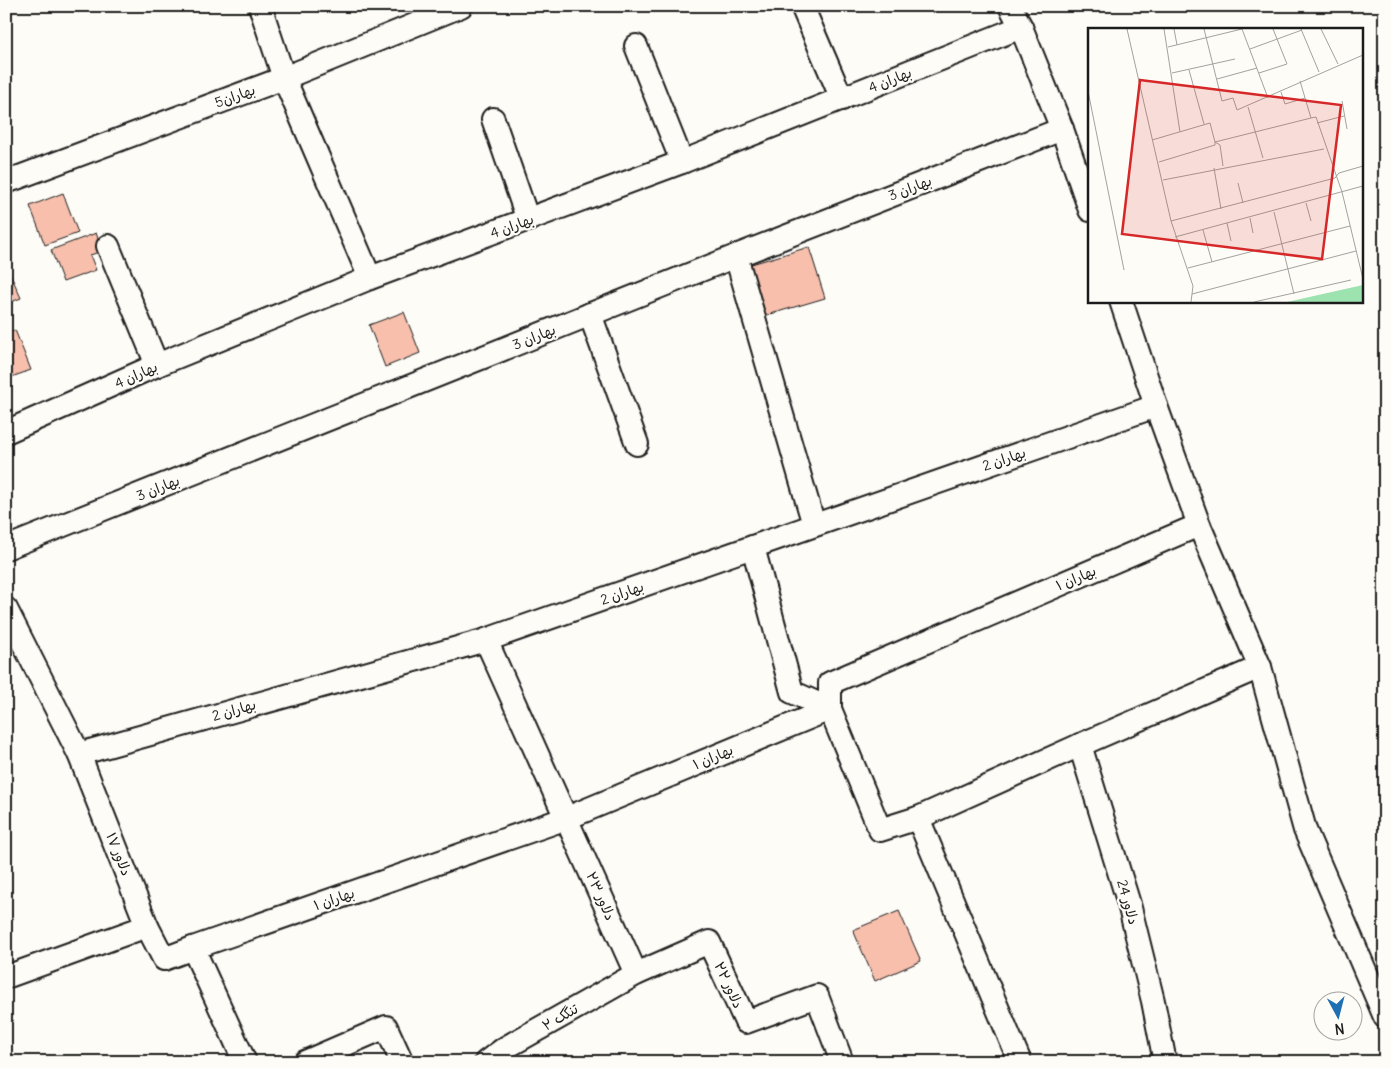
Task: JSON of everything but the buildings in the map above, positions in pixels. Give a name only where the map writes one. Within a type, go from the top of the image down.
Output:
[{"type":"street","points":[[260,6],[284,78],[370,278]]},
{"type":"street","name":"بهاران5","points":[[6,182],[284,78],[461,6]]},
{"type":"street","points":[[802,6],[842,99]]},
{"type":"street","points":[[1010,6],[1021,27],[1062,129],[1088,204]]},
{"type":"street","name":"بهاران 4","points":[[6,432],[157,365],[370,278],[682,162],[1021,27]]},
{"type":"street","points":[[636,46],[682,162]]},
{"type":"street","points":[[493,119],[528,220]]},
{"type":"street","name":"بهاران 3","points":[[6,548],[736,256],[1062,129]]},
{"type":"street","points":[[108,246],[157,365]]},
{"type":"street","points":[[736,256],[814,526]]},
{"type":"street","points":[[1121,302],[1199,525],[1260,667],[1305,830],[1385,1017]]},
{"type":"street","points":[[590,314],[637,444]]},
{"type":"street","name":"بهاران 2","points":[[79,754],[486,640],[1156,406]]},
{"type":"street","name":"بهاران ۱","points":[[193,948],[567,818],[830,709],[830,683],[1199,525]]},
{"type":"street","points":[[753,547],[792,692],[830,709],[880,830],[918,818],[1260,667]]},
{"type":"street","name":"دلاور ۱۷","points":[[6,609],[79,754],[148,926],[164,959],[193,948]]},
{"type":"street","name":"دلاور ۲۳","points":[[486,640],[636,974]]},
{"type":"street","name":"دلاور 24","points":[[1080,745],[1130,904],[1165,1062]]},
{"type":"street","points":[[918,818],[1020,1062]]},
{"type":"street","points":[[6,977],[148,926]]},
{"type":"street","name":"دلاور ۲۲","points":[[636,974],[708,942],[746,1022],[817,996],[842,1062]]},
{"type":"street","points":[[193,948],[245,1062]]},
{"type":"street","name":"تنگک ۲","points":[[486,1062],[508,1055],[636,974]]},
{"type":"street","points":[[304,1062],[386,1027],[402,1062]]}]
